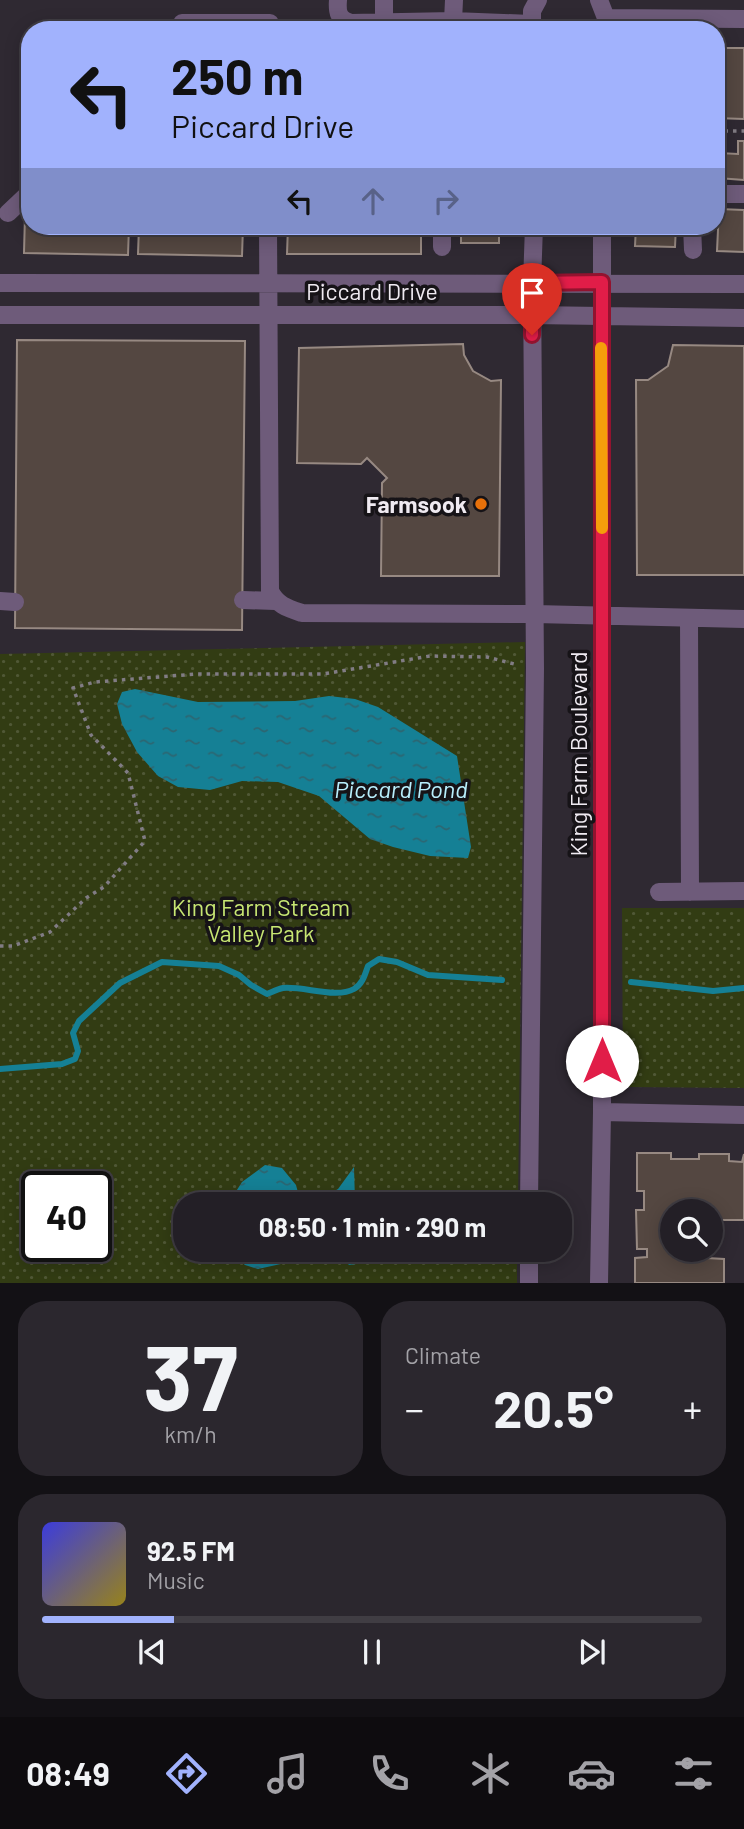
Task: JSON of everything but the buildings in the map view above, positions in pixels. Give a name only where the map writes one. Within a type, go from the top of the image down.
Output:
[{"type":"street","points":[[338,0],[337,12],[346,21]]},
{"type":"street","points":[[384,0],[384,21]]},
{"type":"street","points":[[445,21],[454,0]]},
{"type":"street","points":[[531,21],[532,11],[538,0]]},
{"type":"street","points":[[598,0],[605,21]]},
{"type":"street","points":[[724,21],[744,19]]},
{"type":"street","points":[[725,194],[744,194]]},
{"type":"street","points":[[8,213],[21,201]]},
{"type":"street","points":[[268,235],[270,591],[275,601],[283,607],[302,612],[744,619]]},
{"type":"street","points":[[442,235],[442,247]]},
{"type":"street","name":"King Farm Boulevard","points":[[529,1192],[535,668],[534,235]]},
{"type":"street","name":"King Farm Boulevard","points":[[599,1283],[602,1112],[602,235]]},
{"type":"street","points":[[692,235],[693,250]]},
{"type":"street","name":"Piccard Drive","points":[[0,284],[744,284]]},
{"type":"street","name":"Piccard Drive","points":[[0,315],[532,315],[744,318]]},
{"type":"street","points":[[243,600],[275,601]]},
{"type":"street","points":[[689,618],[690,892]]},
{"type":"street","points":[[659,892],[744,891]]},
{"type":"street","points":[[602,1112],[744,1115]]},
{"type":"street","points":[[529,1262],[529,1283]]},
{"type":"path","points":[[725,131],[744,131]]},
{"type":"path","points":[[0,946],[13,946],[50,932],[86,898],[104,887],[145,841],[128,773],[91,735],[73,688],[95,682],[196,674],[323,674],[430,656],[487,657],[535,668]]},
{"type":"green space","name":"King Farm Stream Valley Park","points":[[525,642],[518,1192],[173,1192],[173,1262],[517,1262],[517,1283],[0,1283],[0,654]]},
{"type":"green space","points":[[622,908],[744,908],[744,1088],[623,1087]]},
{"type":"water","name":"Piccard Pond","points":[[135,689],[198,702],[295,701],[329,696],[355,699],[378,707],[457,756],[471,847],[468,858],[430,856],[370,839],[319,796],[278,782],[242,781],[210,790],[178,787],[158,776],[137,752],[122,724],[117,704],[122,692]]},
{"type":"water","points":[[265,1165],[282,1168],[296,1185],[298,1192],[236,1192],[242,1182]]},
{"type":"water","points":[[354,1167],[355,1192],[333,1192],[338,1189]]},
{"type":"water","points":[[242,1262],[290,1262],[258,1269]]},
{"type":"water","points":[[346,1262],[365,1262],[363,1263],[349,1265]]},
{"type":"waterway","points":[[0,1069],[62,1064],[75,1059],[78,1051],[73,1033],[79,1021],[120,983],[162,962],[219,966],[239,975],[267,994],[283,988],[329,993],[347,992],[360,984],[368,966],[379,959],[397,962],[428,975],[502,980]]},
{"type":"waterway","points":[[631,982],[713,991],[744,988]]},
{"type":"slow traffic","points":[[601,348],[602,528]]},
{"type":"place","name":"Farmsook","points":[[481,504]]},
{"type":"route","points":[[532,335],[532,283],[602,282],[602,1061]]}]
